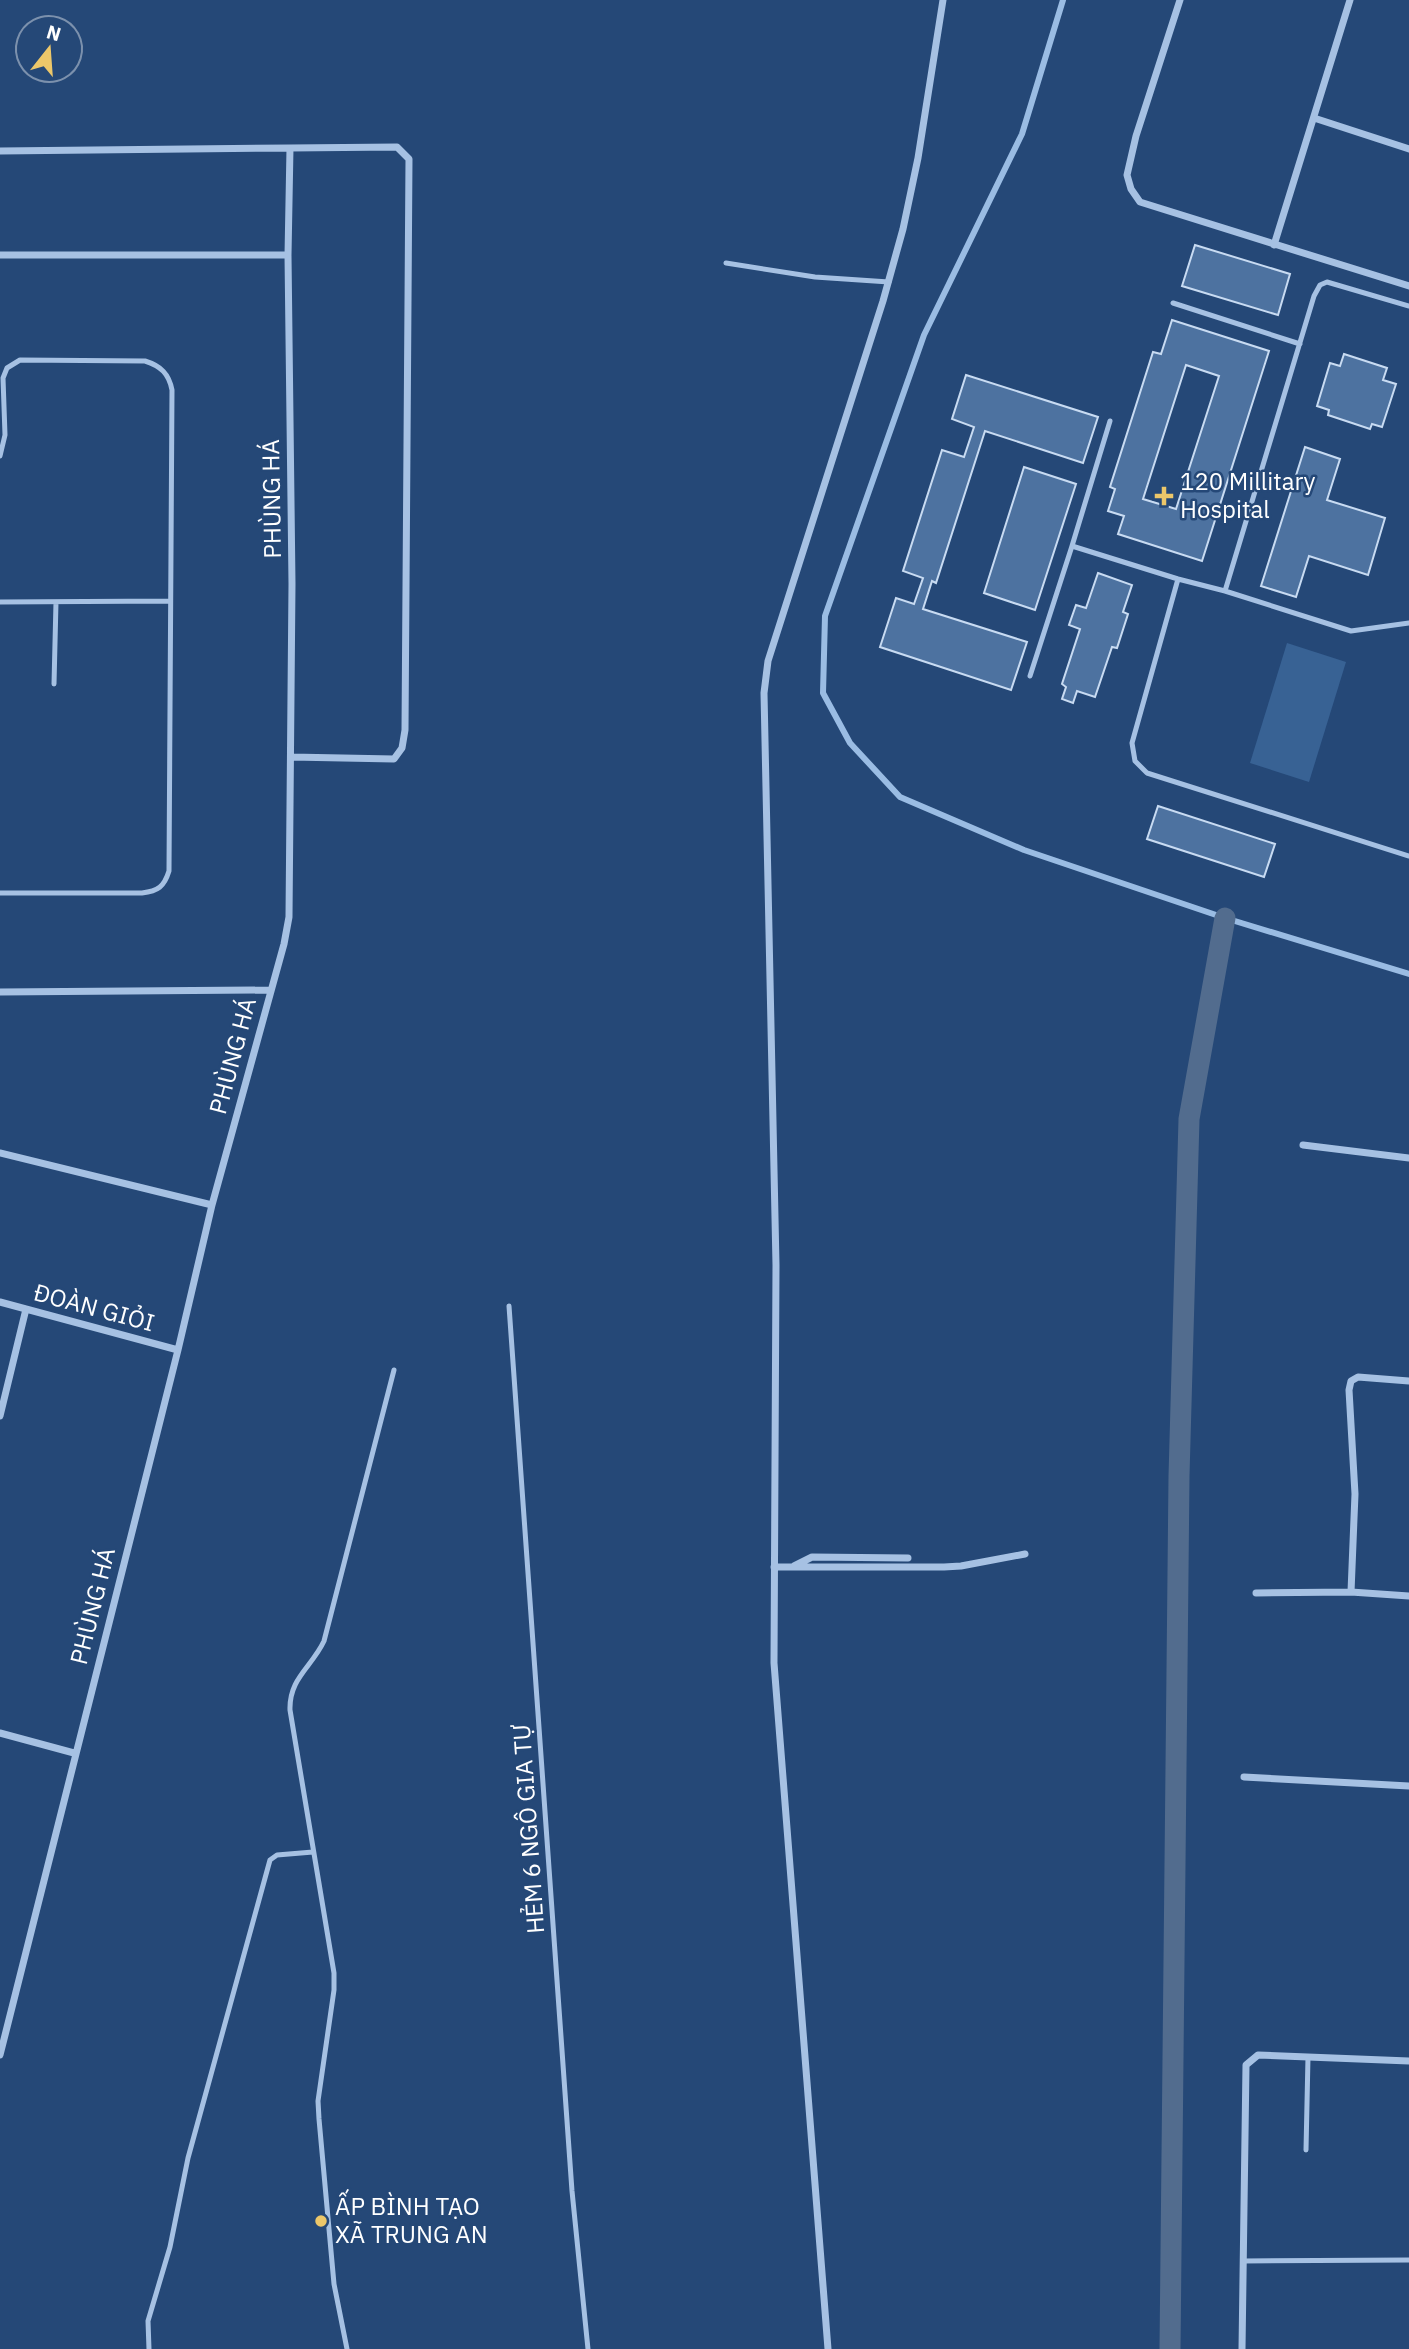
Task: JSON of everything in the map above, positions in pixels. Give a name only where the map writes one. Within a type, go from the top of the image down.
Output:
[{"type":"street","points":[[828,2349],[776,1713],[775,1265],[765,677],[889,282],[909,203],[943,0]]},
{"type":"street","points":[[1180,0],[1136,136],[1127,174],[1130,189],[1140,202],[1409,286]]},
{"type":"street","points":[[1274,245],[1350,0]]},
{"type":"street","points":[[1314,118],[1409,149]]},
{"type":"street","points":[[0,151],[397,147],[409,159],[405,730],[402,748],[394,759],[291,757]]},
{"type":"street","name":"PHÙNG HÁ","points":[[0,2055],[178,1350],[212,1205],[289,917],[292,584],[288,255],[290,148]]},
{"type":"street","points":[[0,256],[288,255]]},
{"type":"street","points":[[0,992],[271,990]]},
{"type":"street","points":[[1303,1145],[1409,1158]]},
{"type":"street","points":[[0,1153],[212,1205]]},
{"type":"street","name":"ĐOÀN GIỎI","points":[[0,1302],[178,1350]]},
{"type":"street","points":[[0,1416],[26,1309]]},
{"type":"street","points":[[1350,1592],[1355,1494],[1349,1390],[1351,1381],[1358,1377],[1409,1381]]},
{"type":"street","points":[[774,1567],[944,1567],[1025,1554]]},
{"type":"street","points":[[794,1566],[811,1556],[908,1558]]},
{"type":"street","points":[[1256,1593],[1350,1592],[1409,1596]]},
{"type":"street","points":[[0,1733],[74,1754]]},
{"type":"street","points":[[1244,1777],[1409,1786]]},
{"type":"street","points":[[1242,2349],[1246,2065],[1258,2054],[1409,2062]]},
{"type":"lane","points":[[726,263],[815,277],[889,282]]},
{"type":"lane","points":[[1225,591],[1314,296],[1320,285],[1327,282],[1409,306]]},
{"type":"lane","points":[[1173,303],[1300,344]]},
{"type":"lane","points":[[0,456],[5,435],[3,378],[7,368],[13,363],[20,360],[145,361],[164,371],[170,380],[169,871],[166,881],[157,891],[142,893],[0,893]]},
{"type":"lane","points":[[1030,676],[1110,421]]},
{"type":"lane","points":[[1072,546],[1351,631],[1409,623]]},
{"type":"lane","points":[[1178,579],[1132,743],[1135,761],[1147,773],[1409,856]]},
{"type":"lane","points":[[0,602],[170,601]]},
{"type":"lane","points":[[54,684],[56,602]]},
{"type":"lane","name":"HẺM 6 NGÔ GIA TỰ","points":[[509,1306],[571,2177],[588,2349]]},
{"type":"lane","points":[[347,2349],[334,2284],[318,2119],[334,1973],[289,1710],[289,1695],[324,1641],[394,1370]]},
{"type":"lane","points":[[149,2349],[148,2321],[170,2247],[188,2158],[270,1860],[276,1855],[313,1852]]},
{"type":"lane","points":[[1306,2150],[1308,2057]]},
{"type":"lane","points":[[1243,2261],[1409,2260]]},
{"type":"shaded area","points":[[1287,643],[1346,662],[1309,782],[1250,763]]},
{"type":"building","points":[[1195,245],[1290,274],[1278,315],[1182,286]]},
{"type":"building","points":[[1172,320],[1269,351],[1202,561],[1118,534],[1124,516],[1108,511],[1115,489],[1110,487],[1153,352],[1161,354]],"holes":[[[1186,365],[1219,376],[1176,509],[1143,499]]]},
{"type":"building","points":[[1344,354],[1387,368],[1383,380],[1396,384],[1382,427],[1372,424],[1370,429],[1328,415],[1329,410],[1317,406],[1330,363],[1340,366]]},
{"type":"building","points":[[966,375],[1098,417],[1083,463],[985,431],[936,583],[932,581],[923,609],[1027,642],[1011,690],[880,647],[896,598],[914,604],[923,578],[903,571],[942,450],[964,457],[974,427],[952,419]]},
{"type":"building","points":[[1305,447],[1340,459],[1327,500],[1385,518],[1368,575],[1309,556],[1296,597],[1261,586]]},
{"type":"building","points":[[1024,467],[1076,484],[1035,610],[984,593]]},
{"type":"building","points":[[1098,573],[1132,585],[1123,612],[1128,614],[1117,648],[1112,647],[1095,697],[1077,691],[1073,703],[1062,699],[1066,687],[1062,684],[1080,629],[1069,625],[1076,605],[1086,608]]},
{"type":"building","points":[[1158,806],[1275,844],[1264,877],[1147,839]]},
{"type":"waterway","points":[[1063,0],[1022,134],[924,335],[825,616],[823,693],[850,743],[900,797],[1024,850],[1225,918],[1409,974]]},
{"type":"waterway","points":[[1170,2349],[1179,1476],[1189,1119],[1225,918]]},
{"type":"place","name":"120 Millitary Hospital","points":[[1164,496]]},
{"type":"place","name":"ẤP BÌNH TẠO XÃ TRUNG AN","points":[[321,2221]]}]
